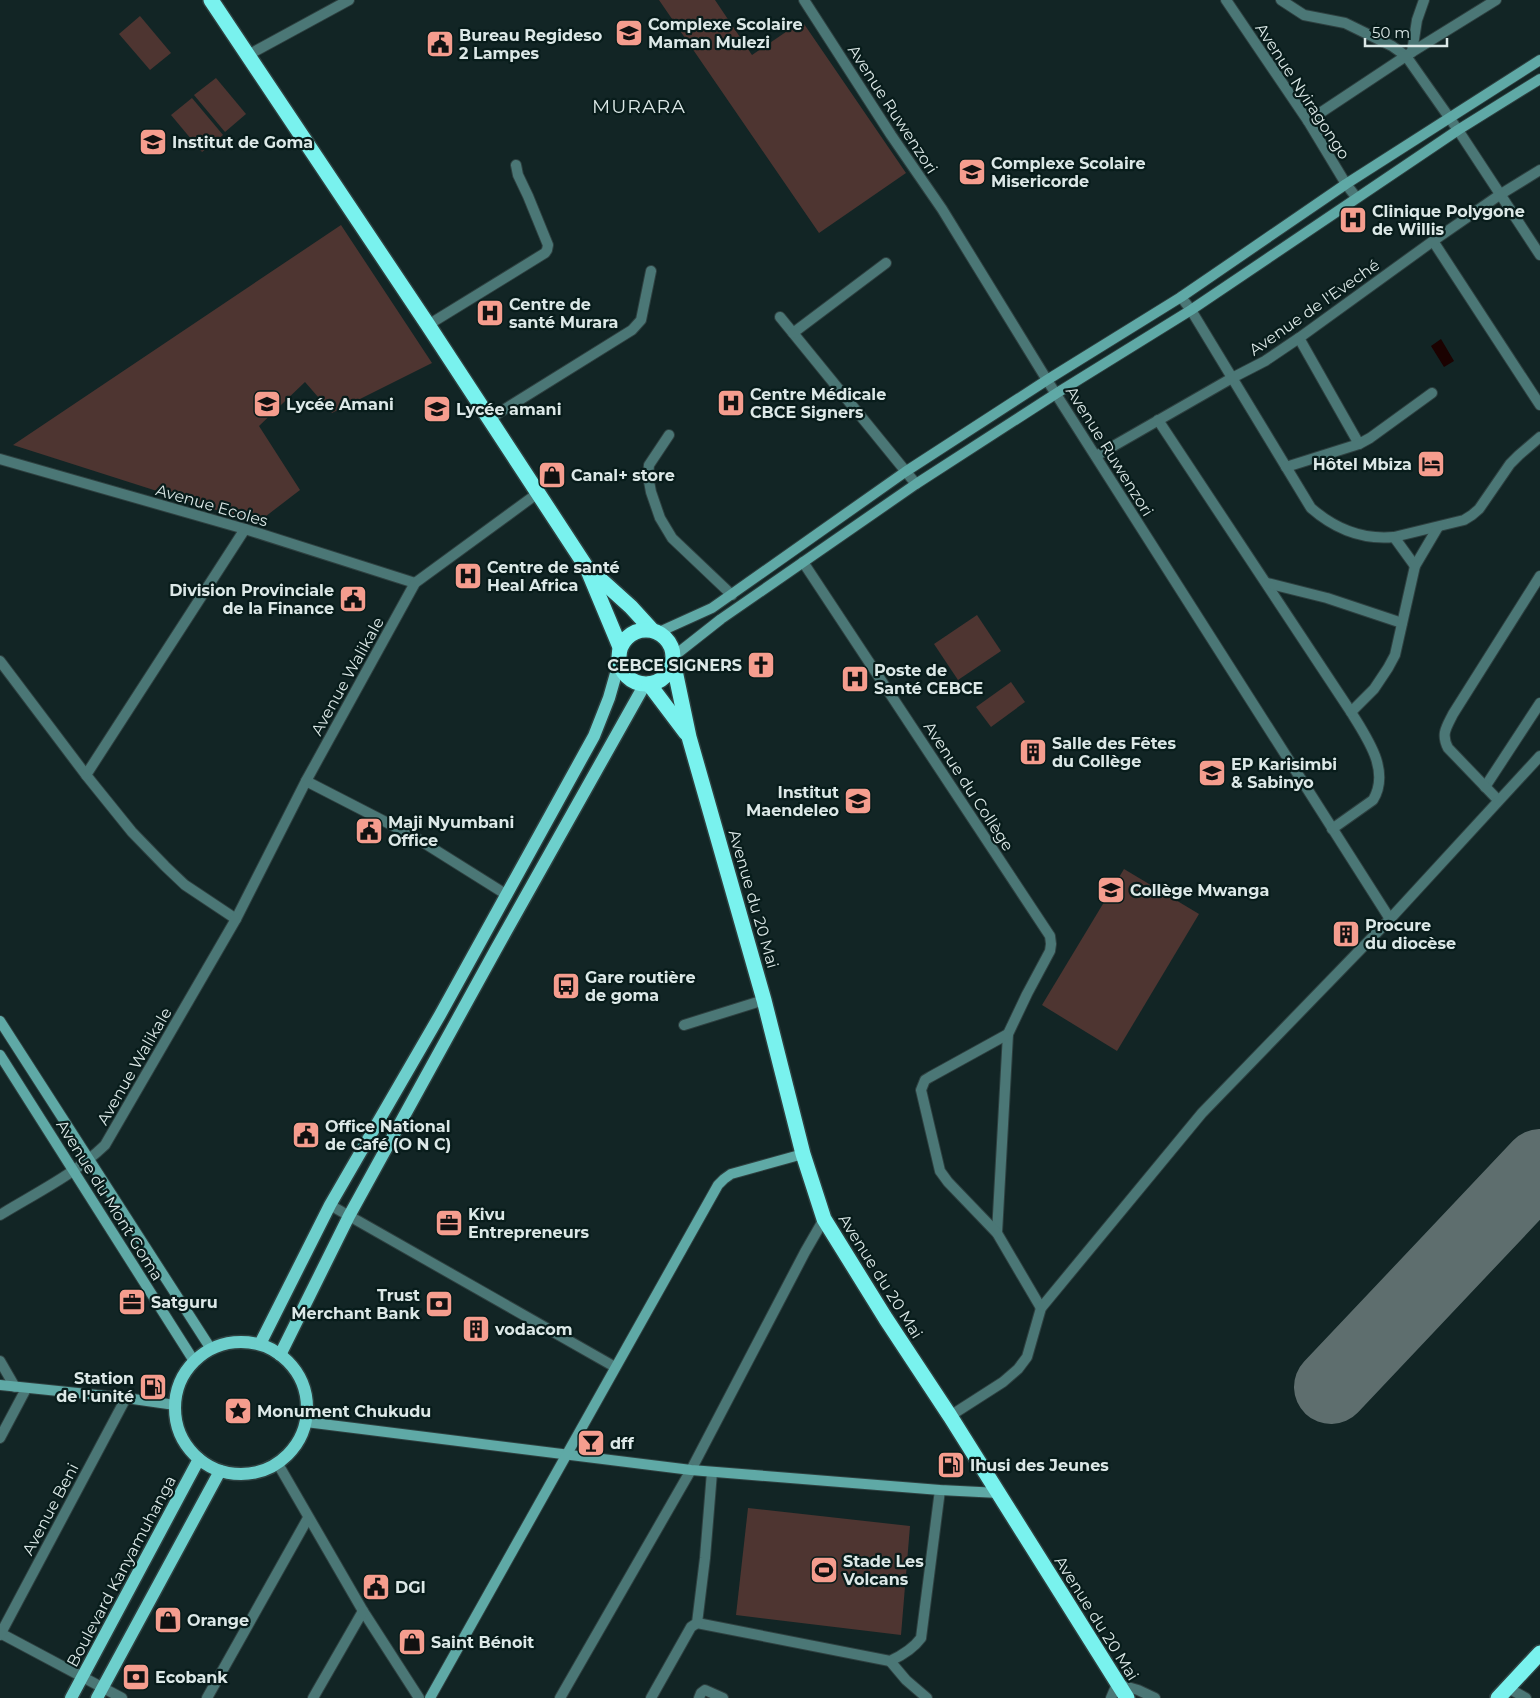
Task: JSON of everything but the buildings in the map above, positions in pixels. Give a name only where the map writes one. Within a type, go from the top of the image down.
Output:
[{"type":"highway","points":[[211,0],[428,325],[587,568],[620,647]]},
{"type":"highway","points":[[587,568],[669,642],[673,658],[671,668],[662,679],[647,684],[636,682],[629,678],[619,663],[620,647],[629,634],[636,631],[656,631]]},
{"type":"highway","name":"Avenue du 20 Mai","points":[[673,658],[689,737],[764,1000],[803,1154],[824,1219],[1127,1698]]},
{"type":"highway","points":[[647,684],[689,737]]},
{"type":"highway","points":[[1503,1693],[1540,1653]]},
{"type":"main road","points":[[260,1344],[330,1206],[507,895],[594,736],[609,698],[619,663]]},
{"type":"main road","points":[[280,1355],[349,1216],[494,951],[647,684]]},
{"type":"main road","points":[[244,1342],[260,1344],[280,1355],[294,1368],[303,1385],[307,1403],[306,1422],[300,1438],[291,1453],[278,1464],[260,1472],[240,1474],[220,1471],[199,1459],[186,1444],[177,1425],[175,1405],[178,1389],[184,1374],[194,1361],[211,1349],[227,1343],[244,1342]]},
{"type":"main road","name":"Boulevard Kanyamuhanga","points":[[71,1698],[199,1459]]},
{"type":"main road","points":[[100,1693],[220,1471]]},
{"type":"street","points":[[248,56],[349,0]]},
{"type":"street","name":"Avenue Ruwenzori","points":[[804,0],[891,135],[942,209],[1047,380],[1390,919]]},
{"type":"street","name":"Avenue Nyiragongo","points":[[1227,0],[1356,197]]},
{"type":"street","points":[[1280,0],[1304,15],[1345,23],[1409,54],[1540,255]]},
{"type":"street","points":[[1409,54],[1424,0]]},
{"type":"street","points":[[1308,121],[1409,54],[1496,0]]},
{"type":"street","points":[[656,631],[712,608],[905,472],[1047,380],[1181,297],[1346,184],[1540,60]]},
{"type":"street","points":[[673,658],[722,618],[916,484],[1056,393],[1191,310],[1356,197],[1540,79]]},
{"type":"street","points":[[428,325],[547,250],[548,245],[518,175],[516,165]]},
{"type":"street","name":"Avenue de l'Eveché","points":[[1096,456],[1266,360],[1300,338],[1500,194],[1540,170]]},
{"type":"street","points":[[1433,241],[1540,405]]},
{"type":"street","points":[[793,333],[886,263]]},
{"type":"street","points":[[489,419],[632,330],[641,320],[651,271]]},
{"type":"street","points":[[1181,297],[1191,310],[1311,508],[1325,521],[1343,531],[1363,536],[1394,537],[1464,520],[1479,509],[1510,464],[1540,437]]},
{"type":"street","points":[[780,317],[916,484]]},
{"type":"street","points":[[1300,338],[1359,444]]},
{"type":"street","points":[[1286,467],[1359,444],[1432,393]]},
{"type":"street","points":[[1158,420],[1351,712],[1375,754],[1379,785],[1372,800],[1332,829]]},
{"type":"street","points":[[669,435],[649,465],[648,476],[651,492],[660,518],[672,538],[732,595]]},
{"type":"street","points":[[939,451],[948,463]]},
{"type":"street","name":"Avenue Ecoles","points":[[0,459],[245,529],[415,583]]},
{"type":"street","name":"Avenue Walikale","points":[[0,1215],[73,1171],[105,1145],[236,919],[306,781],[415,583],[538,493]]},
{"type":"street","points":[[1351,712],[1374,688],[1395,655],[1416,566],[1438,527]]},
{"type":"street","points":[[86,776],[245,529]]},
{"type":"street","points":[[1394,537],[1416,566]]},
{"type":"street","name":"Avenue du Collège","points":[[803,562],[1050,936],[1052,944],[1050,951],[1008,1034]]},
{"type":"street","points":[[1498,800],[1448,748],[1444,740],[1444,733],[1453,714],[1540,576]]},
{"type":"street","points":[[1267,583],[1327,598],[1402,623]]},
{"type":"street","points":[[0,661],[86,776],[132,832],[185,885],[236,919]]},
{"type":"street","points":[[1485,787],[1540,703]]},
{"type":"street","points":[[950,1416],[1003,1382],[1018,1369],[1027,1357],[1041,1308],[1202,1114],[1390,919],[1540,756]]},
{"type":"street","points":[[306,781],[412,836],[507,895]]},
{"type":"street","points":[[684,1024],[764,1000]]},
{"type":"street","points":[[0,1021],[211,1349]]},
{"type":"street","points":[[1008,1034],[925,1080],[921,1090],[940,1171],[948,1182],[997,1233],[1041,1308]]},
{"type":"street","points":[[997,1233],[1008,1034]]},
{"type":"street","name":"Avenue du Mont Goma","points":[[0,1055],[194,1361]]},
{"type":"street","points":[[430,1698],[718,1185],[731,1174],[803,1154]]},
{"type":"street","points":[[330,1206],[615,1367]]},
{"type":"street","points":[[560,1698],[691,1470],[791,1278],[824,1219]]},
{"type":"street","points":[[0,1362],[15,1388]]},
{"type":"street","points":[[0,1385],[175,1405]]},
{"type":"street","points":[[0,1438],[26,1389]]},
{"type":"street","name":"Avenue Beni","points":[[0,1634],[126,1398]]},
{"type":"street","points":[[306,1422],[691,1470],[999,1493]]},
{"type":"street","points":[[278,1464],[363,1611],[419,1698]]},
{"type":"street","points":[[651,1698],[691,1627],[696,1623],[705,1558],[712,1472]]},
{"type":"street","points":[[890,1661],[909,1651],[921,1638],[940,1490]]},
{"type":"street","points":[[207,1698],[308,1518]]},
{"type":"street","points":[[313,1698],[363,1611]]},
{"type":"street","points":[[696,1623],[890,1661],[910,1684],[927,1698]]},
{"type":"street","points":[[0,1634],[83,1677],[100,1693],[122,1698]]},
{"type":"street","points":[[1111,1698],[1117,1684],[1138,1690],[1155,1698]]},
{"type":"street","points":[[699,1698],[705,1690],[724,1698]]},
{"type":"street","points":[[1503,1693],[1526,1698]]},
{"type":"shaded area","points":[[659,0],[715,0],[752,55],[802,21],[906,173],[819,233]]},
{"type":"shaded area","points":[[140,16],[171,53],[150,70],[119,34]]},
{"type":"shaded area","points":[[216,78],[246,114],[225,132],[194,95]]},
{"type":"shaded area","points":[[192,98],[223,135],[202,152],[171,115]]},
{"type":"shaded area","name":"Lycée Amani","points":[[341,225],[432,363],[332,413],[305,382],[259,426],[300,490],[257,523],[13,445]]},
{"type":"shaded area","points":[[1441,339],[1454,361],[1444,367],[1431,346]]},
{"type":"shaded area","points":[[977,615],[1001,651],[958,680],[934,644]]},
{"type":"shaded area","points":[[1011,682],[1025,702],[991,727],[976,707]]},
{"type":"shaded area","points":[[1124,869],[1199,914],[1117,1051],[1042,1005]]},
{"type":"shaded area","name":"Stade Les Volcans","points":[[748,1508],[910,1526],[901,1635],[736,1615]]},
{"type":"runway","points":[[1331,1387],[1540,1166]]},
{"type":"place","name":"Complexe Scolaire Maman Mulezi","points":[[629,33]]},
{"type":"place","name":"Bureau Regideso 2 Lampes","points":[[440,44]]},
{"type":"place","name":"Institut de Goma","points":[[153,142]]},
{"type":"place","name":"Complexe Scolaire Misericorde","points":[[972,172]]},
{"type":"place","name":"Clinique Polygone de Willis","points":[[1353,220]]},
{"type":"place","name":"Centre de santé Murara","points":[[490,313]]},
{"type":"place","name":"Centre Médicale CBCE Signers","points":[[731,403]]},
{"type":"place","name":"Lycée Amani","points":[[267,404]]},
{"type":"place","name":"Lycée amani","points":[[437,409]]},
{"type":"place","name":"Hôtel Mbiza","points":[[1431,464]]},
{"type":"place","name":"Canal+ store","points":[[552,475]]},
{"type":"place","name":"Centre de santé Heal Africa","points":[[468,576]]},
{"type":"place","name":"Division Provinciale de la Finance","points":[[353,599]]},
{"type":"place","name":"CEBCE SIGNERS","points":[[761,665]]},
{"type":"place","name":"Poste de Santé CEBCE","points":[[855,679]]},
{"type":"place","name":"Salle des Fêtes du Collège","points":[[1033,752]]},
{"type":"place","name":"EP Karisimbi & Sabinyo","points":[[1212,773]]},
{"type":"place","name":"Institut Maendeleo","points":[[858,801]]},
{"type":"place","name":"Maji Nyumbani Office","points":[[369,831]]},
{"type":"place","name":"Collège Mwanga","points":[[1111,890]]},
{"type":"place","name":"Procure du diocèse","points":[[1346,934]]},
{"type":"place","name":"Gare routière de goma","points":[[566,986]]},
{"type":"place","name":"Office National de Café (O N C)","points":[[306,1135]]},
{"type":"place","name":"Kivu Entrepreneurs","points":[[449,1223]]},
{"type":"place","name":"Satguru","points":[[132,1302]]},
{"type":"place","name":"Trust Merchant Bank","points":[[439,1304]]},
{"type":"place","name":"vodacom","points":[[476,1329]]},
{"type":"place","name":"Station de l'unité","points":[[153,1387]]},
{"type":"place","name":"Monument Chukudu","points":[[238,1411]]},
{"type":"place","name":"dff","points":[[591,1443]]},
{"type":"place","name":"Ihusi des Jeunes","points":[[951,1465]]},
{"type":"place","name":"Stade Les Volcans","points":[[824,1570]]},
{"type":"place","name":"DGI","points":[[376,1587]]},
{"type":"place","name":"Orange","points":[[168,1620]]},
{"type":"place","name":"Saint Bénoit","points":[[412,1642]]},
{"type":"place","name":"Ecobank","points":[[136,1677]]},
{"type":"district","name":"MURARA","points":[[639,106]]}]
